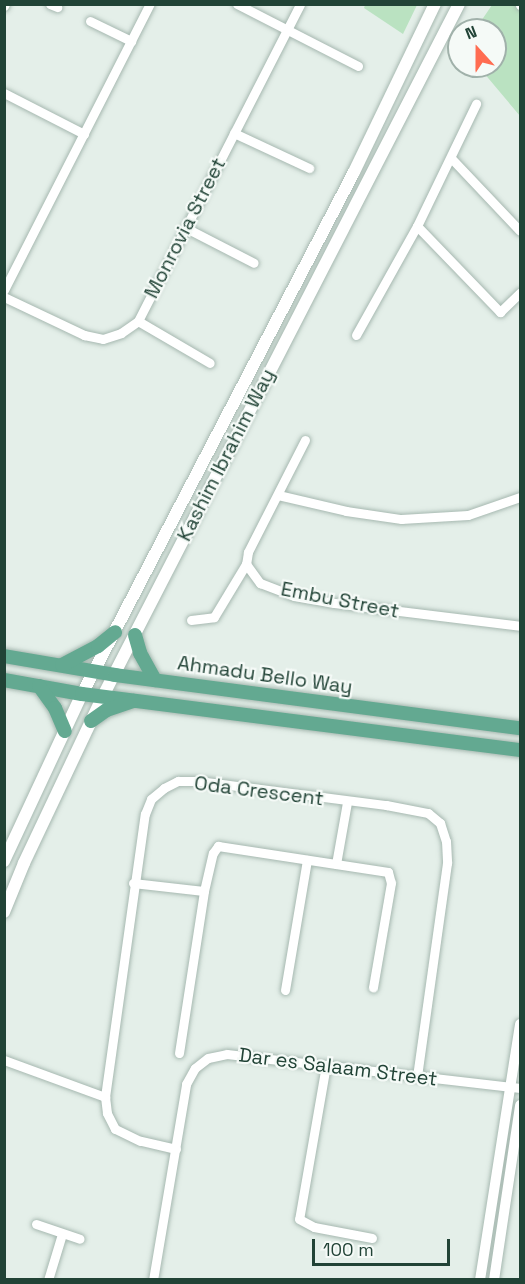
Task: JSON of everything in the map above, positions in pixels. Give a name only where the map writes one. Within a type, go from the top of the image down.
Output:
[{"type":"main road","name":"Kashim Ibrahim Way","points":[[4,861],[82,694],[354,172],[435,4]]},
{"type":"main road","name":"Kashim Ibrahim Way","points":[[4,912],[24,863],[103,696],[312,285],[459,4]]},
{"type":"main road","points":[[62,665],[98,646],[116,632]]},
{"type":"main road","points":[[135,635],[145,664],[155,680]]},
{"type":"main road","name":"Ahmadu Bello Way","points":[[4,656],[115,675],[520,728]]},
{"type":"main road","name":"Ahmadu Bello Way","points":[[4,680],[82,694],[520,750]]},
{"type":"main road","points":[[39,686],[55,708],[65,731]]},
{"type":"main road","points":[[92,721],[107,710],[135,700]]},
{"type":"street","points":[[4,290],[150,4]]},
{"type":"street","points":[[237,4],[358,66]]},
{"type":"street","name":"Monrovia Street","points":[[4,297],[84,335],[103,339],[121,333],[138,321],[300,4]]},
{"type":"street","points":[[90,21],[131,41]]},
{"type":"street","points":[[4,93],[84,134]]},
{"type":"street","points":[[356,335],[417,226],[476,104]]},
{"type":"street","points":[[234,133],[309,168]]},
{"type":"street","points":[[451,158],[520,231]]},
{"type":"street","points":[[417,226],[500,312],[520,292]]},
{"type":"street","points":[[186,228],[254,262]]},
{"type":"street","points":[[138,321],[210,363]]},
{"type":"street","points":[[190,620],[214,617],[246,564],[248,552],[305,440]]},
{"type":"street","points":[[278,495],[306,503],[401,519],[468,515],[520,497]]},
{"type":"street","name":"Embu Street","points":[[246,564],[260,583],[294,596],[520,626]]},
{"type":"street","name":"Oda Crescent","points":[[176,1149],[133,1139],[115,1129],[107,1113],[105,1097],[133,883],[145,814],[151,799],[178,782],[198,781],[428,813],[440,823],[446,841],[447,863],[417,1077]]},
{"type":"street","points":[[336,864],[347,802]]},
{"type":"street","points":[[179,1053],[204,891],[213,853],[218,846],[388,872],[391,883],[373,987]]},
{"type":"street","points":[[285,990],[307,860]]},
{"type":"street","points":[[133,883],[204,891]]},
{"type":"street","points":[[480,1280],[515,1087],[520,1024]]},
{"type":"street","name":"Dar es Salaam Street","points":[[153,1280],[186,1084],[195,1068],[208,1058],[227,1054],[515,1087]]},
{"type":"street","points":[[4,1060],[105,1097]]},
{"type":"street","points":[[326,1065],[299,1219],[314,1227],[372,1238]]},
{"type":"street","points":[[494,1280],[520,1105]]},
{"type":"street","points":[[36,1224],[80,1239]]},
{"type":"street","points":[[48,1280],[62,1234]]},
{"type":"green space","points":[[365,4],[417,5],[403,34],[364,8]]},
{"type":"green space","points":[[492,5],[520,5],[520,116],[488,78],[507,78],[507,18],[483,18]]}]
